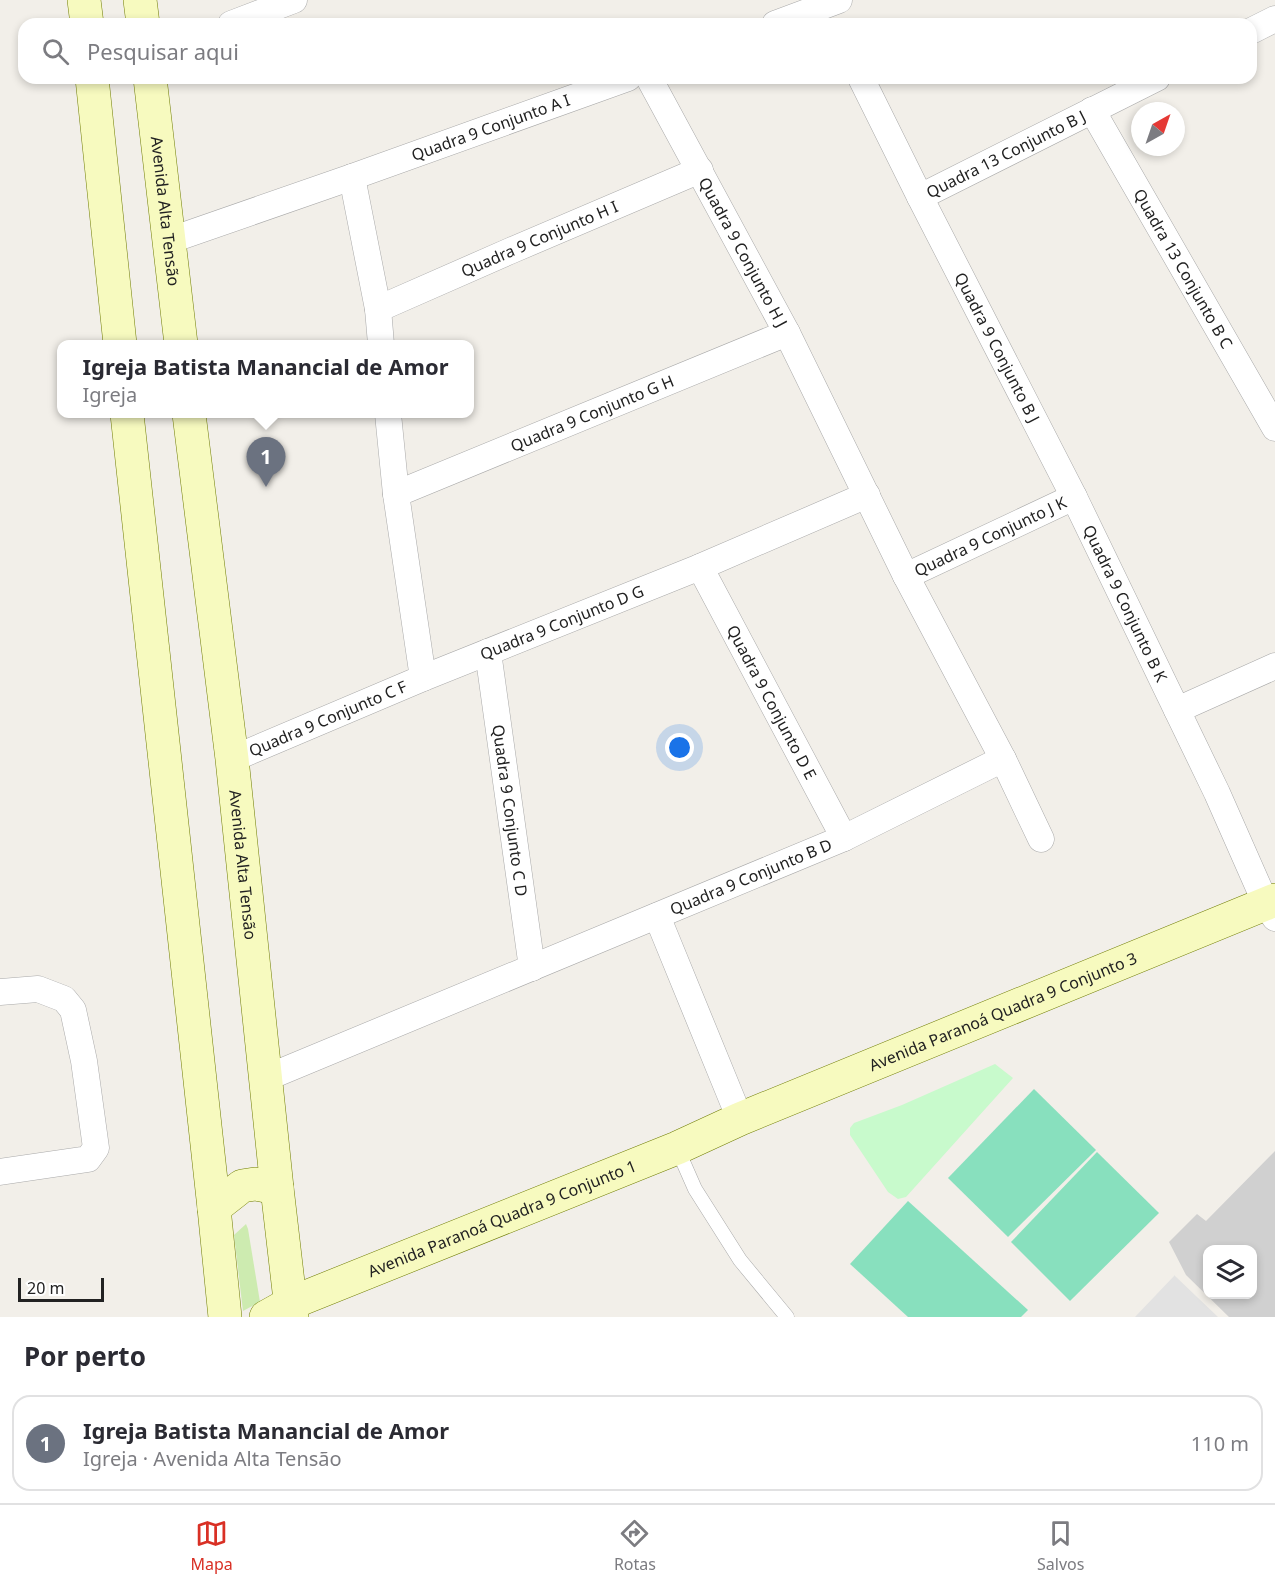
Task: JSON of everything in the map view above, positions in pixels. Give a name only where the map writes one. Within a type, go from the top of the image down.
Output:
[{"type":"street","points":[[84,0],[86,18]]},
{"type":"street","points":[[140,0],[142,18]]},
{"type":"street","points":[[247,18],[294,0]]},
{"type":"street","points":[[800,18],[833,10]]},
{"type":"street","points":[[1257,28],[1275,19]]},
{"type":"street","points":[[93,84],[119,340]]},
{"type":"street","name":"Avenida Alta Tensão","points":[[151,84],[180,340]]},
{"type":"street","name":"Quadra 9 Conjunto A I","points":[[168,241],[611,84]]},
{"type":"street","name":"Quadra 9 Conjunto H J","points":[[652,84],[788,333],[906,576],[1003,759],[1041,839]]},
{"type":"street","name":"Quadra 9 Conjunto B J","points":[[864,84],[1074,497]]},
{"type":"street","name":"Quadra 13 Conjunto B J","points":[[920,197],[1145,84]]},
{"type":"street","name":"Quadra 13 Conjunto B C","points":[[1092,110],[1275,428]]},
{"type":"street","name":"Quadra 9 Conjunto H I","points":[[378,309],[700,170]]},
{"type":"street","points":[[352,177],[378,309],[381,340]]},
{"type":"street","name":"Quadra 9 Conjunto G H","points":[[396,494],[788,333]]},
{"type":"street","points":[[127,418],[225,1317]]},
{"type":"street","name":"Avenida Alta Tensão","points":[[189,418],[232,759],[266,1078],[277,1188],[283,1312]]},
{"type":"street","points":[[388,418],[396,494],[423,678]]},
{"type":"street","name":"Quadra 9 Conjunto D G","points":[[423,678],[700,567],[867,495]]},
{"type":"street","name":"Quadra 9 Conjunto J K","points":[[906,576],[1074,497]]},
{"type":"street","name":"Quadra 9 Conjunto B K","points":[[1074,497],[1272,907]]},
{"type":"street","name":"Quadra 9 Conjunto D E","points":[[700,567],[844,838]]},
{"type":"street","name":"Quadra 9 Conjunto C D","points":[[488,652],[532,968]]},
{"type":"street","points":[[1177,710],[1275,666]]},
{"type":"street","name":"Quadra 9 Conjunto C F","points":[[232,759],[423,678]]},
{"type":"street","name":"Quadra 9 Conjunto B D","points":[[266,1078],[844,838],[1003,759]]},
{"type":"street","name":"Avenida Paranoá Quadra 9 Conjunto 3","points":[[740,1119],[1272,907]]},
{"type":"street","points":[[657,916],[740,1119]]},
{"type":"street","points":[[0,992],[38,989],[64,999],[73,1010],[84,1061],[96,1148],[88,1159],[0,1172]]},
{"type":"street","name":"Avenida Paranoá Quadra 9 Conjunto 1","points":[[283,1312],[677,1148],[740,1119]]},
{"type":"street","points":[[214,1208],[242,1186],[255,1184],[277,1188]]},
{"type":"lane","points":[[677,1148],[695,1189],[740,1260],[788,1317]]},
{"type":"shaded area","points":[[1275,1151],[1275,1317],[1229,1317],[1211,1299],[1257,1299],[1257,1245],[1203,1245],[1203,1292],[1186,1275],[1169,1242],[1197,1214],[1206,1221]]},
{"type":"shaded area","points":[[1175,1276],[1218,1317],[1135,1317]]},
{"type":"green space","points":[[995,1064],[1013,1078],[906,1197],[898,1199],[888,1192],[850,1135],[850,1128],[854,1123],[902,1105]]},
{"type":"green space","points":[[1034,1089],[1096,1150],[1008,1237],[948,1178]]},
{"type":"green space","points":[[1097,1152],[1159,1213],[1070,1301],[1011,1242]]},
{"type":"green space","points":[[908,1201],[1028,1310],[1021,1317],[908,1317],[850,1264]]},
{"type":"green space","points":[[246,1224],[260,1302],[243,1311],[234,1235]]},
{"type":"place","name":"Igreja Batista Manancial de Amor","points":[[266,487]]}]
